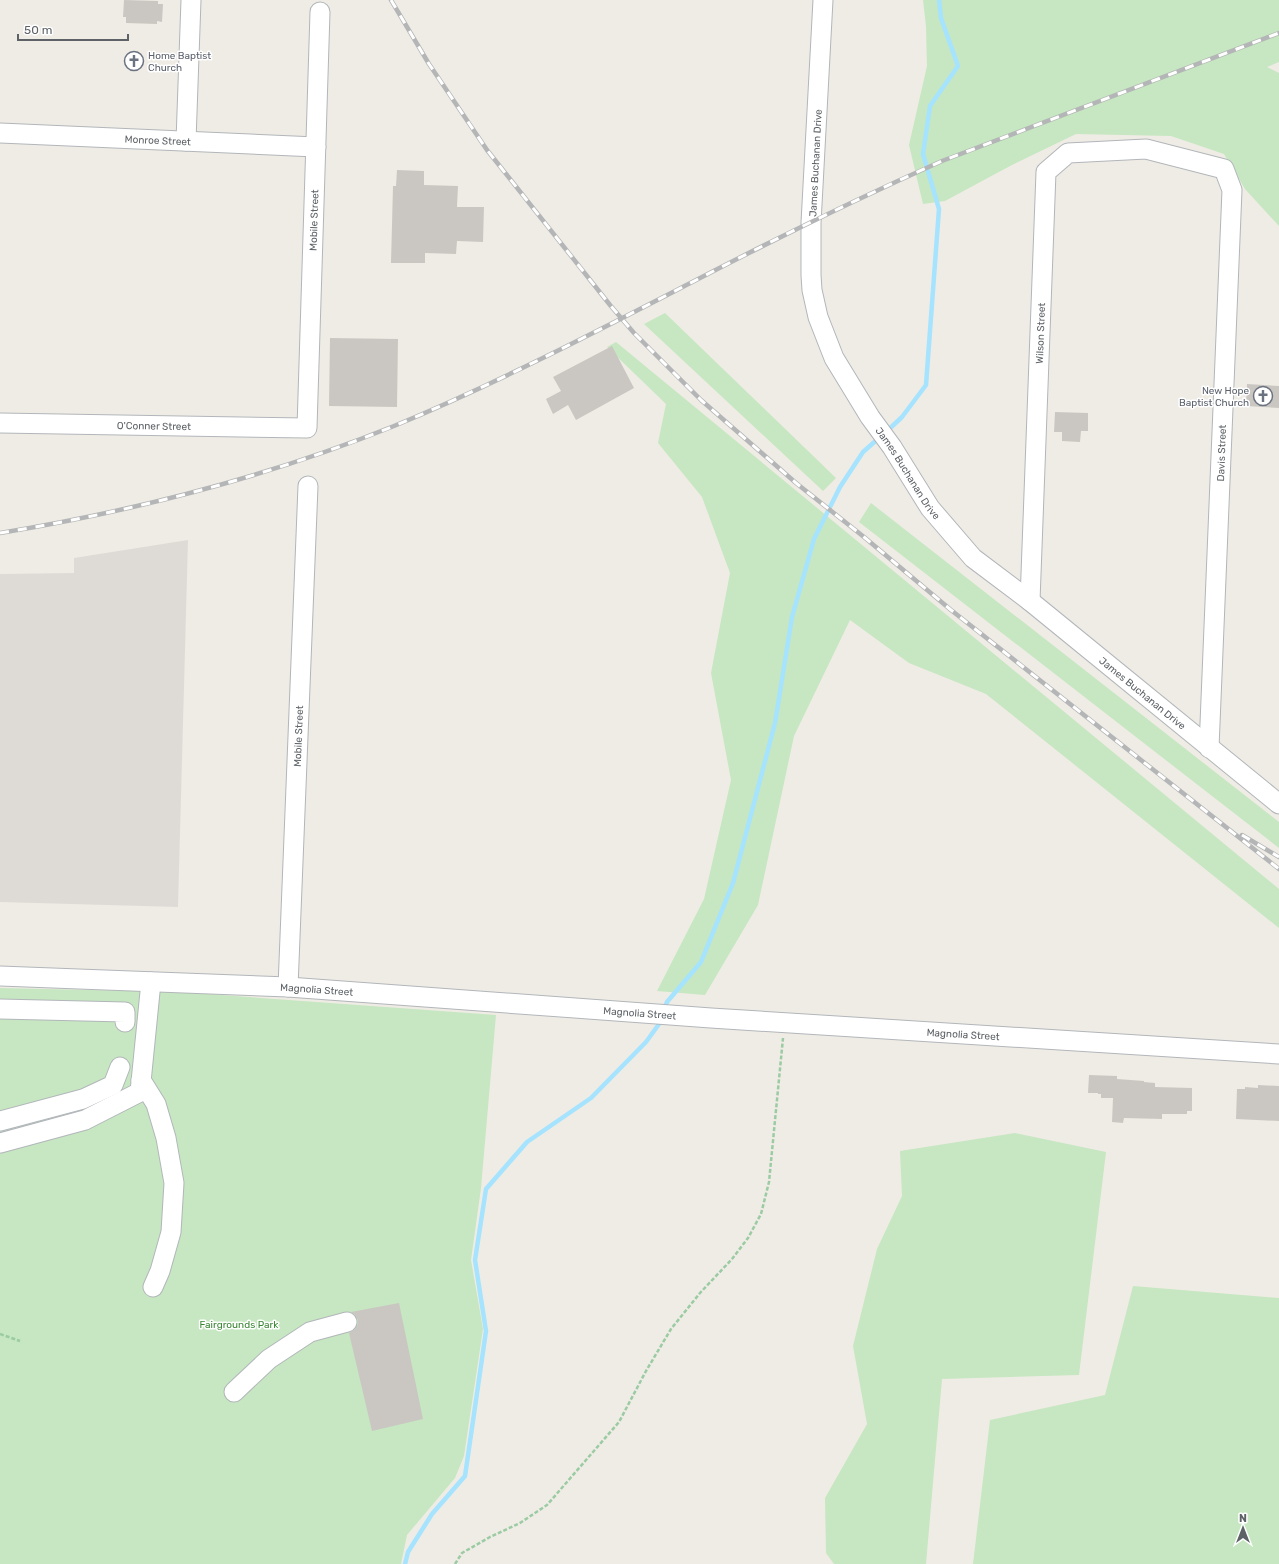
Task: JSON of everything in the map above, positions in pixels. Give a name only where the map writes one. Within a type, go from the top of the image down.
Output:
[{"type":"street","points":[[186,141],[191,0]]},
{"type":"street","name":"James Buchanan Drive","points":[[824,0],[810,261],[812,290],[818,317],[834,358],[870,417],[892,447],[930,508],[972,558],[1030,601],[1279,804]]},
{"type":"street","name":"Mobile Street","points":[[307,428],[320,12]]},
{"type":"street","name":"Monroe Street","points":[[0,133],[316,147]]},
{"type":"street","name":"Wilson Street","points":[[1030,601],[1046,172],[1068,153],[1146,149]]},
{"type":"street","name":"Davis Street","points":[[1146,149],[1224,169],[1232,190],[1209,748]]},
{"type":"street","name":"O'Conner Street","points":[[0,423],[307,428]]},
{"type":"street","name":"Mobile Street","points":[[288,987],[308,486]]},
{"type":"street","name":"Magnolia Street","points":[[0,976],[288,987],[672,1016],[1279,1054]]},
{"type":"street","points":[[0,1143],[85,1120],[140,1092],[151,982]]},
{"type":"street","points":[[0,1009],[125,1012],[125,1022]]},
{"type":"street","points":[[0,1121],[83,1099],[112,1085],[120,1067]]},
{"type":"street","points":[[141,1080],[156,1104],[166,1138],[174,1184],[171,1232],[160,1271],[153,1287]]},
{"type":"street","points":[[234,1392],[269,1359],[310,1332],[347,1322]]},
{"type":"path","points":[[454,1564],[462,1553],[490,1537],[520,1523],[547,1505],[619,1422],[646,1370],[671,1329],[700,1293],[732,1259],[748,1238],[761,1214],[769,1182],[784,1023]]},
{"type":"path","points":[[0,1334],[20,1341]]},
{"type":"shaded area","points":[[188,540],[178,907],[0,902],[0,574],[74,573],[74,558]]},
{"type":"green space","points":[[923,0],[1279,0],[1279,62],[1267,67],[1279,73],[1279,226],[1245,189],[1224,154],[1171,136],[1076,134],[1010,166],[945,201],[923,204],[909,145],[927,66],[926,26]]},
{"type":"green space","points":[[665,313],[836,478],[823,491],[644,324]]},
{"type":"green space","points":[[616,342],[1279,889],[1279,928],[986,694],[909,663],[850,620],[794,736],[758,905],[705,995],[657,991],[704,899],[731,780],[711,673],[730,573],[702,497],[658,443],[666,404],[607,347]]},
{"type":"green space","points":[[871,503],[1279,822],[1279,848],[859,522]]},
{"type":"green space","name":"Fairgrounds Park","points":[[0,988],[180,992],[496,1015],[481,1188],[471,1260],[483,1329],[464,1456],[455,1478],[407,1535],[401,1564],[0,1564]]},
{"type":"green space","points":[[1015,1133],[1106,1152],[1079,1375],[942,1379],[926,1564],[834,1564],[826,1553],[825,1498],[867,1424],[853,1346],[877,1249],[902,1196],[900,1151]]},
{"type":"green space","points":[[1133,1286],[1279,1298],[1279,1564],[973,1564],[990,1420],[1105,1395]]},
{"type":"building","points":[[124,0],[158,1],[158,4],[163,4],[162,22],[157,21],[157,24],[126,23],[126,17],[123,17]]},
{"type":"building","points":[[397,170],[424,171],[424,185],[458,186],[457,207],[484,207],[483,242],[457,241],[456,254],[425,253],[425,263],[391,263],[393,186],[396,186]]},
{"type":"building","points":[[330,338],[398,339],[397,407],[329,406]]},
{"type":"building","points":[[612,346],[634,388],[576,420],[568,405],[553,414],[546,399],[561,391],[553,377]]},
{"type":"building","name":"New Hope Baptist Church","points":[[1247,384],[1279,386],[1279,408],[1246,406]]},
{"type":"building","points":[[1055,412],[1088,413],[1088,431],[1081,431],[1080,442],[1062,441],[1062,432],[1054,432]]},
{"type":"building","points":[[1089,1075],[1117,1076],[1117,1079],[1155,1083],[1155,1087],[1192,1088],[1192,1111],[1187,1111],[1187,1114],[1162,1114],[1162,1119],[1124,1118],[1123,1123],[1112,1122],[1113,1098],[1101,1098],[1101,1094],[1088,1093]]},
{"type":"building","points":[[1258,1085],[1279,1086],[1279,1121],[1236,1119],[1237,1089],[1245,1089],[1245,1087],[1258,1088]]},
{"type":"building","points":[[399,1303],[423,1419],[372,1431],[349,1333],[355,1329],[358,1324],[358,1320],[351,1312]]},
{"type":"waterway","points":[[886,432],[902,417],[926,385],[939,209],[923,154],[930,106],[958,66],[941,18],[939,0]]},
{"type":"waterway","points":[[664,1009],[667,1002],[701,962],[733,883],[775,723],[792,617],[814,539],[840,487],[863,452],[880,437]]},
{"type":"waterway","points":[[405,1564],[408,1552],[432,1514],[465,1476],[486,1331],[475,1260],[486,1189],[527,1142],[591,1098],[646,1042],[659,1024],[661,1018]]},
{"type":"railway","points":[[391,0],[429,64],[487,150],[610,305],[634,333],[701,400],[796,483],[864,537],[951,610],[1279,869]]},
{"type":"railway","points":[[0,533],[101,514],[200,490],[298,461],[394,426],[511,373],[791,232],[942,161],[1279,33]]},
{"type":"railway","points":[[1242,835],[1279,857]]},
{"type":"place","name":"Home Baptist Church","points":[[134,61]]},
{"type":"place","name":"New Hope Baptist Church","points":[[1263,396]]}]
